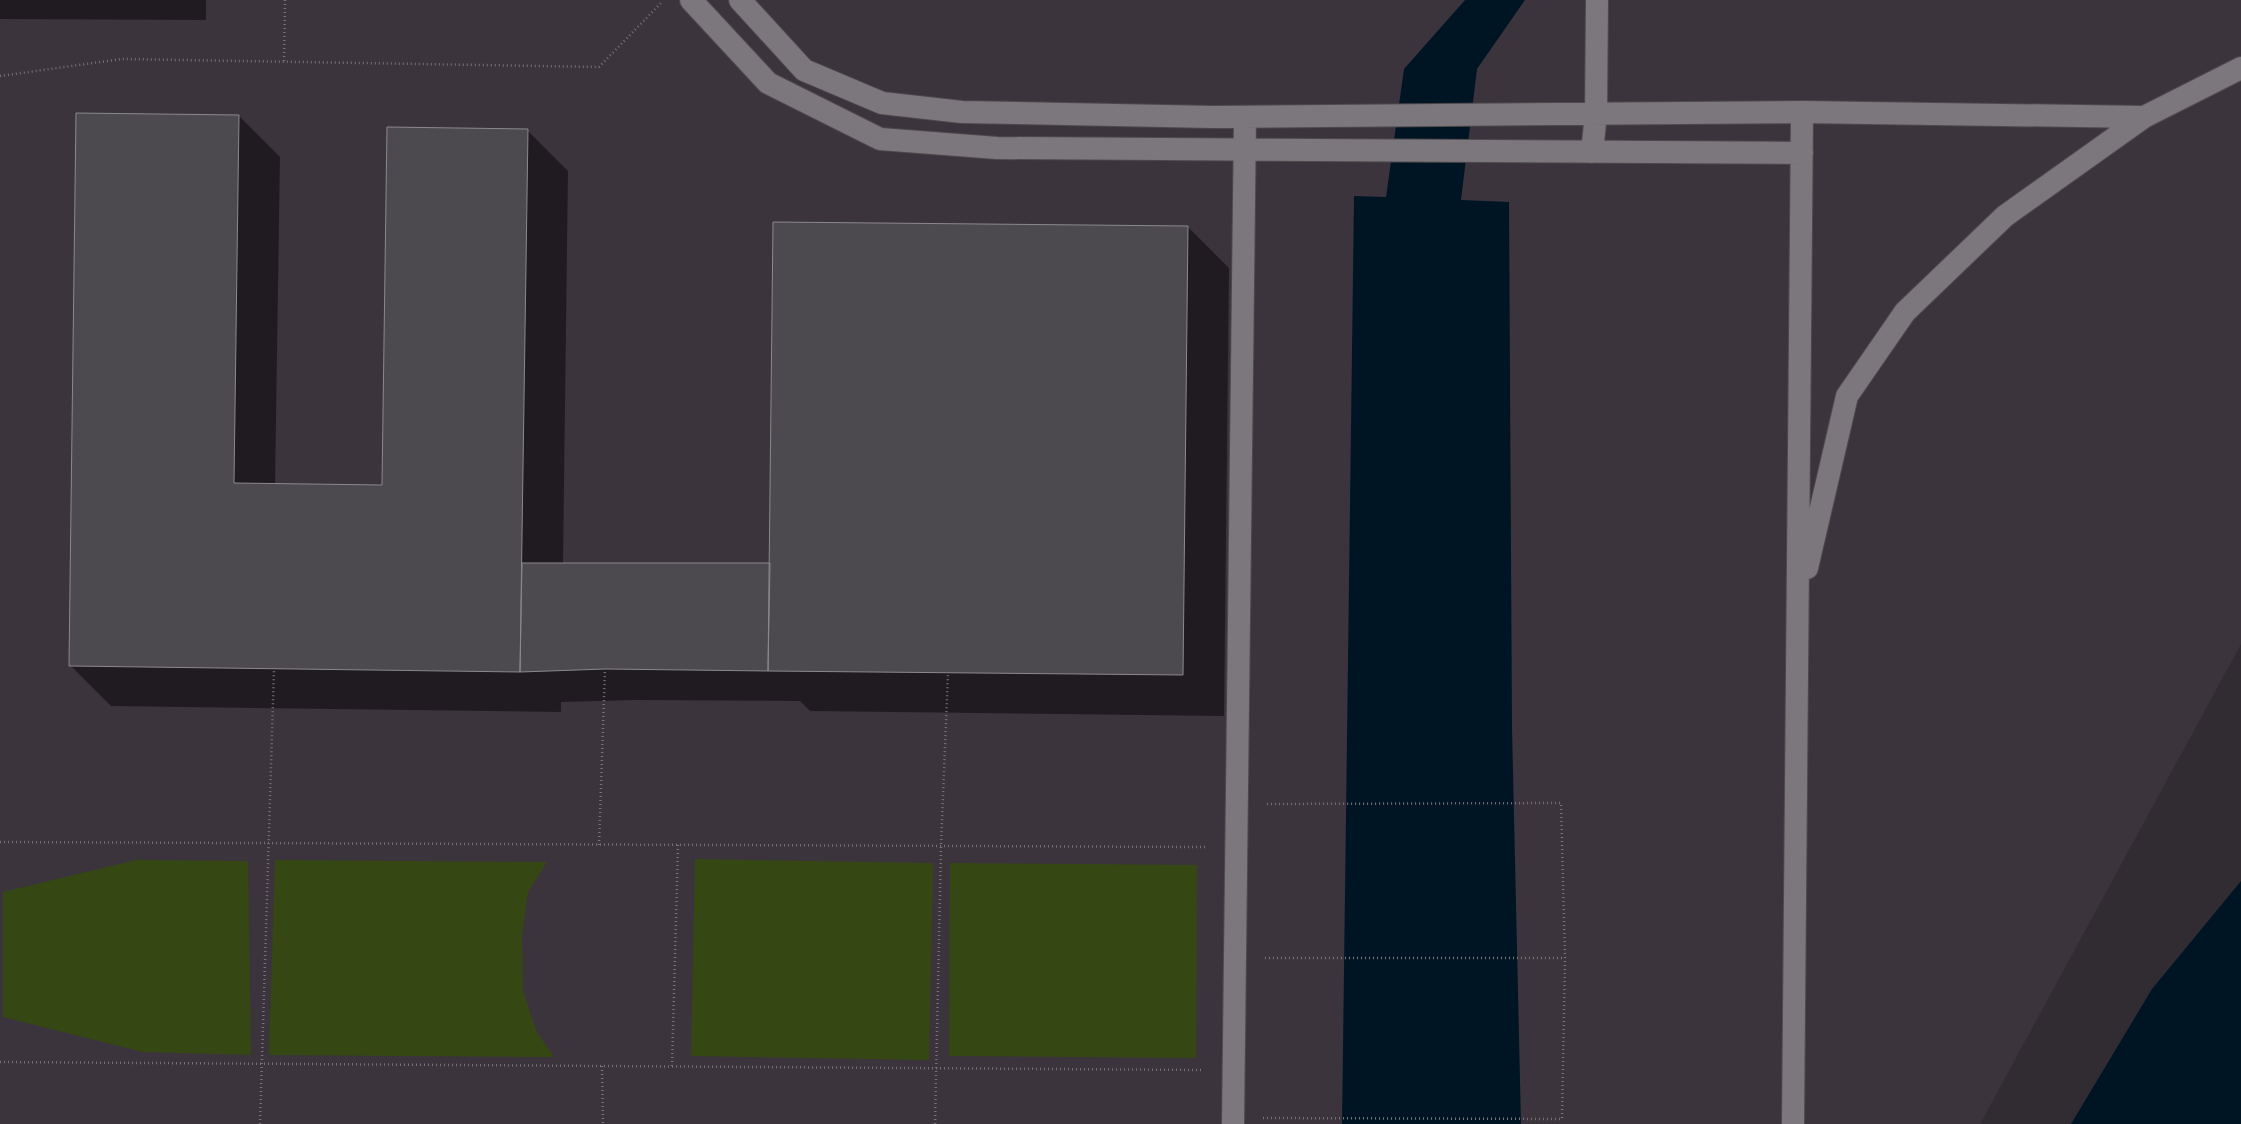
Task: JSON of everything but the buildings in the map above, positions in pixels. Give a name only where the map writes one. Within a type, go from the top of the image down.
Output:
[{"type":"street","points":[[690,0],[768,83],[880,139],[997,148],[1802,153]]},
{"type":"street","points":[[740,0],[804,70],[882,103],[962,112],[1245,118],[1802,112],[2144,117]]},
{"type":"street","points":[[1592,152],[1596,114],[1597,0]]},
{"type":"street","points":[[1798,606],[1847,396],[1905,312],[2005,216],[2144,117],[2241,68]]},
{"type":"street","points":[[1793,1124],[1802,112]]},
{"type":"street","points":[[1233,1121],[1245,118]]},
{"type":"path","points":[[284,0],[284,61]]},
{"type":"path","points":[[0,76],[122,59],[599,67],[665,0]]},
{"type":"path","points":[[260,1124],[267,843],[274,669]]},
{"type":"path","points":[[599,845],[605,669]]},
{"type":"path","points":[[935,1124],[941,846],[948,673]]},
{"type":"path","points":[[1233,1121],[1562,1119],[1565,958],[1561,803],[1237,804]]},
{"type":"path","points":[[0,842],[1236,848]]},
{"type":"path","points":[[672,1066],[678,845]]},
{"type":"path","points":[[1234,958],[1565,958]]},
{"type":"path","points":[[0,1062],[1233,1070]]},
{"type":"path","points":[[602,1066],[603,1124]]},
{"type":"shaded area","points":[[0,0],[2241,0],[2241,644],[1980,1124],[0,1124]]},
{"type":"green space","points":[[695,859],[933,863],[929,1060],[691,1056]]},
{"type":"green space","points":[[136,860],[248,861],[251,1055],[143,1052],[3,1017],[3,892]]},
{"type":"green space","points":[[275,860],[547,862],[528,892],[522,936],[523,991],[536,1031],[554,1057],[269,1055]]},
{"type":"green space","points":[[950,863],[1197,865],[1196,1058],[949,1056]]},
{"type":"water","points":[[1465,0],[1525,0],[1477,69],[1461,200],[1509,202],[1512,727],[1521,1124],[1342,1124],[1354,196],[1386,197],[1404,69]]},
{"type":"water","points":[[2241,881],[2241,1124],[2071,1124],[2152,989]]}]
